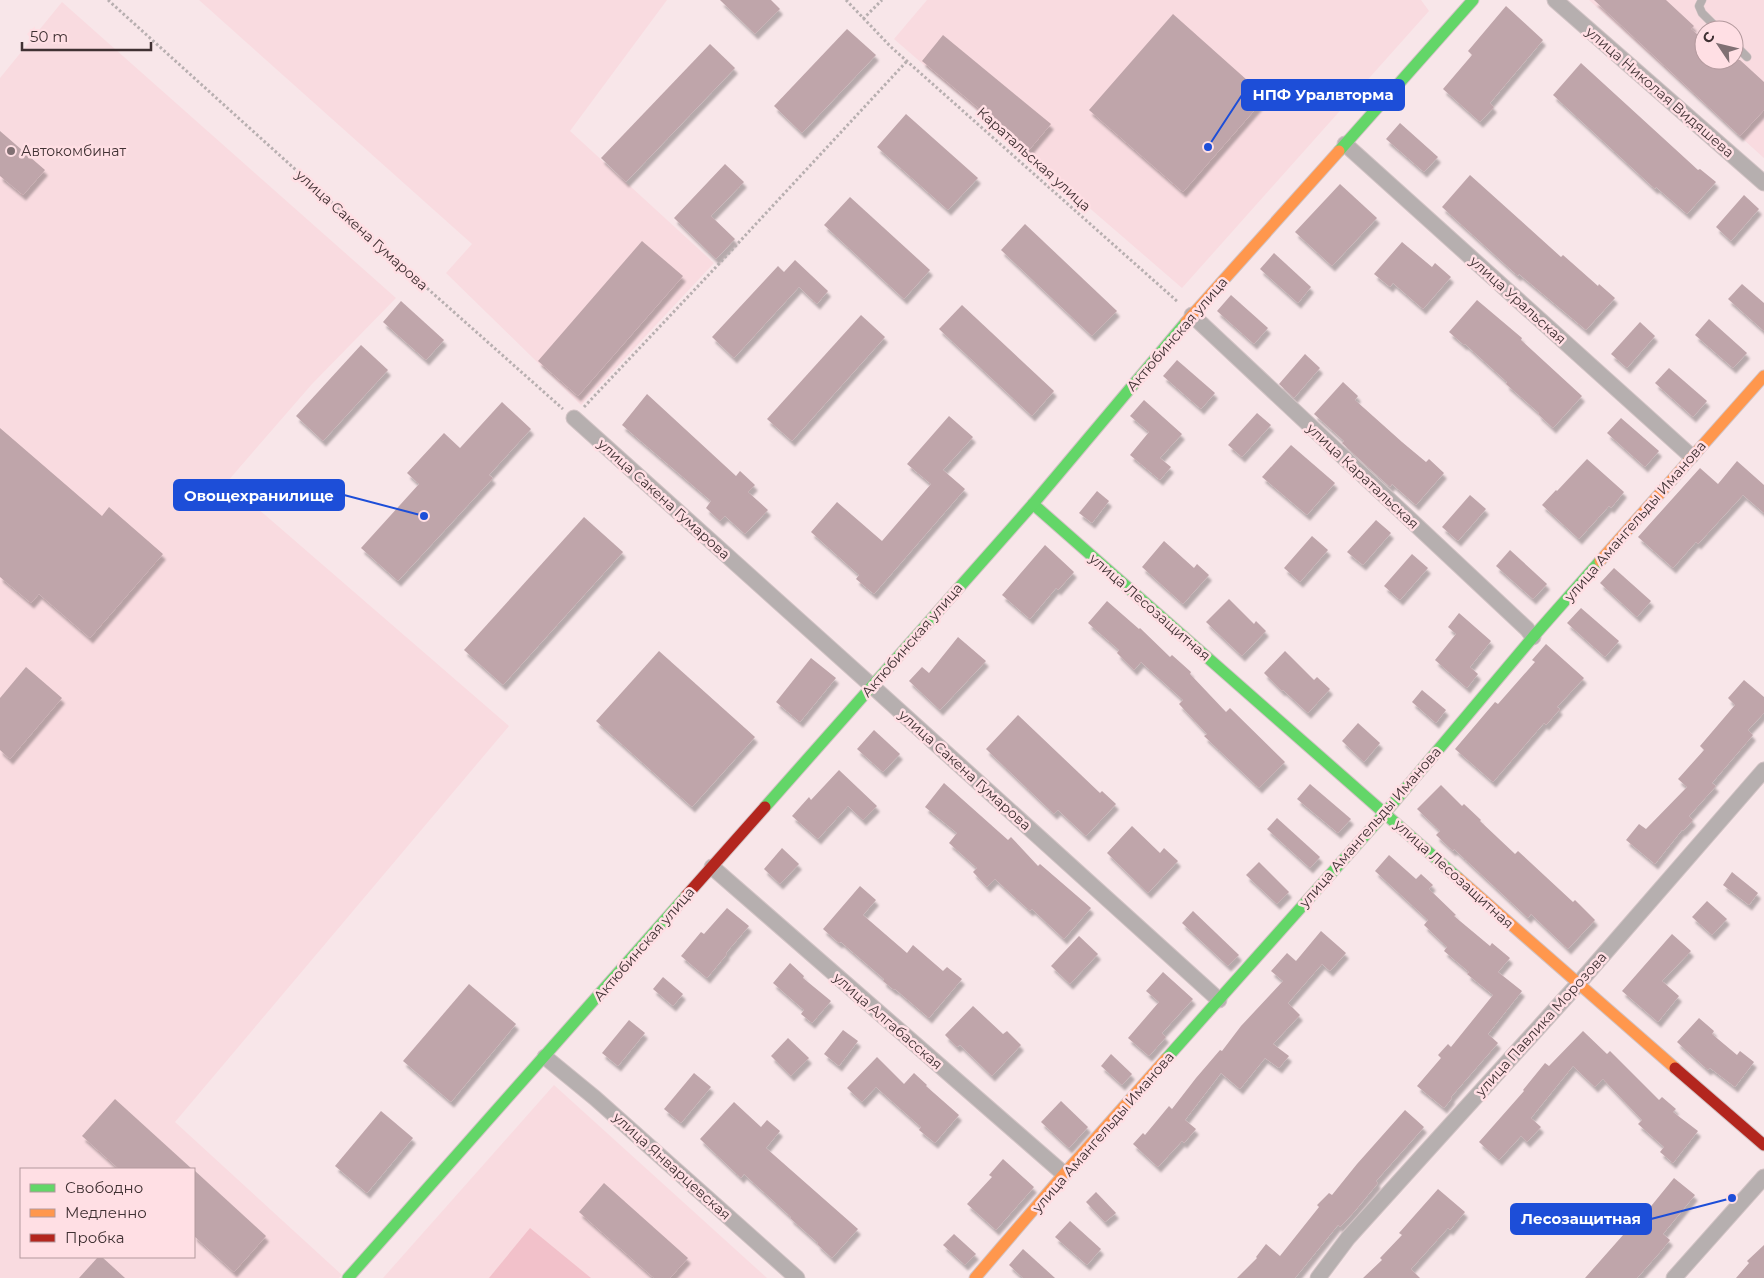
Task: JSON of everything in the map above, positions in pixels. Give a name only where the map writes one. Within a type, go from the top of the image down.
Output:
[{"type":"street","name":"Актюбинская улица","points":[[348,1278],[1033,504],[1192,315],[1473,0]]},
{"type":"street","name":"улица Николая Видяшева","points":[[1555,0],[1764,183]]},
{"type":"street","name":"улица Уральская","points":[[1345,144],[1691,456]]},
{"type":"street","name":"улица Каратальская","points":[[1192,315],[1533,637]]},
{"type":"street","name":"улица Амангельды Иманова","points":[[975,1278],[1064,1174],[1384,812],[1691,456],[1764,376]]},
{"type":"street","name":"улица Сакена Гумарова","points":[[574,418],[1219,1000]]},
{"type":"street","name":"улица Лесозащитная","points":[[1033,504],[1578,984],[1764,1145]]},
{"type":"street","name":"улица Павлика Морозова","points":[[1318,1278],[1355,1231],[1578,984],[1764,770]]},
{"type":"street","name":"улица Алгабасская","points":[[712,867],[1064,1174]]},
{"type":"street","name":"улица Январцевская","points":[[545,1057],[595,1098],[797,1278]]},
{"type":"street","points":[[1674,1278],[1764,1177]]},
{"type":"lane","points":[[1702,0],[1699,6],[1702,13],[1709,20]]},
{"type":"lane","points":[[1744,54],[1747,57]]},
{"type":"path","name":"улица Сакена Гумарова","points":[[108,0],[401,265],[574,418]]},
{"type":"path","name":"Каратальская улица","points":[[846,0],[907,61],[1192,315]]},
{"type":"path","points":[[864,18],[882,0]]},
{"type":"path","points":[[574,418],[716,268],[907,61]]},
{"type":"shaded area","points":[[199,0],[667,0],[570,131],[714,263],[581,405],[446,273],[472,244]]},
{"type":"shaded area","points":[[927,0],[1421,0],[1429,11],[1182,288],[894,39]]},
{"type":"shaded area","points":[[1589,0],[1764,0],[1764,158]]},
{"type":"shaded area","name":"Автокомбинат","points":[[62,2],[396,298],[312,384],[227,482],[509,726],[175,1122],[342,1275],[339,1278],[0,1278],[0,78]]},
{"type":"shaded area","points":[[554,1085],[767,1278],[383,1278]]},
{"type":"shaded area","points":[[530,1228],[591,1278],[489,1278]]},
{"type":"building","points":[[720,0],[771,0],[780,9],[755,34]]},
{"type":"building","points":[[1594,0],[1666,0],[1694,26],[1691,29],[1694,32],[1694,70],[1744,70],[1744,64],[1764,82],[1764,110],[1740,136]]},
{"type":"building","points":[[1506,6],[1543,40],[1490,103],[1494,107],[1480,122],[1443,89],[1472,55],[1468,51]]},
{"type":"building","points":[[1173,14],[1266,97],[1183,192],[1089,110]]},
{"type":"building","points":[[847,29],[876,55],[802,133],[774,106]]},
{"type":"building","points":[[943,35],[1051,124],[1029,150],[922,61]]},
{"type":"building","points":[[710,44],[735,68],[626,182],[601,158]]},
{"type":"building","points":[[1581,63],[1698,170],[1700,169],[1716,182],[1687,214],[1656,187],[1655,189],[1553,95]]},
{"type":"building","points":[[906,114],[978,178],[948,210],[877,147]]},
{"type":"building","points":[[1400,123],[1438,157],[1424,172],[1386,139]]},
{"type":"building","name":"Автокомбинат","points":[[0,131],[45,170],[23,195],[0,176]]},
{"type":"building","points":[[725,164],[744,182],[711,216],[735,239],[716,259],[674,218]]},
{"type":"building","points":[[1470,175],[1561,257],[1563,255],[1598,286],[1599,284],[1615,298],[1586,330],[1519,274],[1518,276],[1442,207]]},
{"type":"building","points":[[1340,184],[1377,218],[1332,266],[1295,232]]},
{"type":"building","points":[[1744,195],[1759,209],[1731,241],[1716,227]]},
{"type":"building","points":[[850,197],[930,270],[904,299],[824,225]]},
{"type":"building","points":[[1025,224],[1117,311],[1092,336],[1001,250]]},
{"type":"building","points":[[642,241],[683,276],[578,396],[538,361]]},
{"type":"building","points":[[1402,242],[1432,267],[1435,263],[1451,277],[1423,309],[1393,283],[1390,287],[1374,274]]},
{"type":"building","points":[[1274,253],[1311,287],[1298,303],[1260,269]]},
{"type":"building","points":[[795,260],[828,291],[817,304],[799,287],[734,358],[712,337],[778,266],[784,272]]},
{"type":"building","points":[[1742,284],[1764,303],[1764,331],[1728,299]]},
{"type":"building","points":[[1231,295],[1268,328],[1254,344],[1217,311]]},
{"type":"building","points":[[1477,300],[1522,338],[1521,340],[1582,396],[1553,428],[1506,384],[1507,382],[1449,332]]},
{"type":"building","points":[[401,301],[444,340],[426,360],[383,322]]},
{"type":"building","points":[[962,305],[1054,391],[1032,416],[939,329]]},
{"type":"building","points":[[861,315],[885,337],[792,441],[767,419]]},
{"type":"building","points":[[1709,319],[1747,353],[1733,368],[1695,335]]},
{"type":"building","points":[[1640,322],[1655,336],[1627,368],[1611,354]]},
{"type":"building","points":[[361,345],[388,370],[323,441],[296,416]]},
{"type":"building","points":[[1305,354],[1320,368],[1294,398],[1279,384]]},
{"type":"building","points":[[1177,360],[1215,393],[1201,409],[1163,376]]},
{"type":"building","points":[[1669,368],[1707,401],[1693,417],[1655,383]]},
{"type":"building","points":[[1343,382],[1358,396],[1355,400],[1426,462],[1429,459],[1444,473],[1416,505],[1392,484],[1390,487],[1342,443],[1344,441],[1314,414]]},
{"type":"building","points":[[647,394],[736,476],[740,471],[755,485],[748,492],[768,510],[745,534],[725,516],[720,521],[706,508],[711,501],[622,425]]},
{"type":"building","points":[[1144,400],[1182,434],[1160,458],[1171,467],[1160,480],[1130,455],[1149,432],[1130,416]]},
{"type":"building","points":[[502,402],[531,429],[489,475],[493,478],[398,581],[361,548],[419,484],[407,473],[444,433],[460,448]]},
{"type":"building","points":[[1257,413],[1271,425],[1242,457],[1228,445]]},
{"type":"building","points":[[949,416],[973,437],[943,470],[965,489],[874,594],[856,579],[859,575],[811,532],[837,502],[882,541],[931,484],[907,464]]},
{"type":"building","points":[[1621,418],[1659,451],[1645,467],[1607,433]]},
{"type":"building","points":[[0,428],[102,516],[109,507],[163,554],[90,638],[39,594],[31,603],[0,577]]},
{"type":"building","points":[[1291,445],[1335,483],[1307,515],[1262,477]]},
{"type":"building","points":[[1587,459],[1624,492],[1611,508],[1609,506],[1579,539],[1542,505]]},
{"type":"building","points":[[1737,461],[1764,485],[1764,513],[1743,495],[1673,568],[1638,537],[1700,468],[1718,484]]},
{"type":"building","points":[[1097,491],[1109,501],[1092,523],[1079,513]]},
{"type":"building","points":[[1470,495],[1486,509],[1458,541],[1442,527]]},
{"type":"building","points":[[584,517],[623,552],[503,685],[464,650]]},
{"type":"building","points":[[1376,520],[1391,533],[1363,565],[1347,552]]},
{"type":"building","points":[[1312,536],[1328,550],[1300,582],[1284,568]]},
{"type":"building","points":[[1164,541],[1194,568],[1197,564],[1209,575],[1183,604],[1142,567]]},
{"type":"building","points":[[1045,545],[1074,572],[1058,590],[1056,588],[1030,619],[1002,595]]},
{"type":"building","points":[[1510,550],[1547,584],[1533,599],[1496,566]]},
{"type":"building","points":[[1412,554],[1428,568],[1400,600],[1384,586]]},
{"type":"building","points":[[1614,568],[1651,601],[1637,617],[1600,583]]},
{"type":"building","points":[[1229,599],[1254,624],[1256,621],[1266,631],[1242,656],[1206,622]]},
{"type":"building","points":[[1107,601],[1140,628],[1170,657],[1172,655],[1191,672],[1190,674],[1226,712],[1230,708],[1285,762],[1259,788],[1204,736],[1207,734],[1179,704],[1183,700],[1141,662],[1134,670],[1117,653],[1119,650],[1088,623]]},
{"type":"building","points":[[1581,608],[1619,641],[1605,657],[1567,623]]},
{"type":"building","points":[[1459,613],[1491,641],[1470,667],[1478,674],[1467,688],[1435,660],[1456,634],[1448,627]]},
{"type":"building","points":[[958,637],[986,661],[940,710],[909,681],[922,667],[929,673]]},
{"type":"building","points":[[1546,644],[1584,678],[1557,707],[1560,709],[1546,725],[1544,723],[1493,782],[1455,749],[1495,702],[1498,704],[1535,662],[1532,660]]},
{"type":"building","points":[[659,651],[755,737],[692,807],[596,721]]},
{"type":"building","points":[[1285,651],[1314,680],[1317,677],[1330,689],[1308,713],[1264,673]]},
{"type":"building","points":[[811,658],[836,678],[800,722],[776,702]]},
{"type":"building","points":[[26,667],[62,698],[10,759],[0,750],[0,698]]},
{"type":"building","points":[[1744,680],[1764,697],[1764,713],[1748,730],[1753,735],[1712,783],[1716,786],[1689,816],[1693,820],[1682,830],[1655,864],[1626,840],[1639,824],[1646,829],[1687,787],[1678,779],[1704,750],[1700,746],[1735,705],[1728,698]]},
{"type":"building","points":[[1422,690],[1446,710],[1436,723],[1412,702]]},
{"type":"building","points":[[1018,715],[1100,793],[1102,791],[1116,804],[1086,836],[1058,810],[1054,814],[986,749]]},
{"type":"building","points":[[1358,723],[1380,743],[1364,762],[1342,741]]},
{"type":"building","points":[[874,730],[900,754],[883,772],[857,749]]},
{"type":"building","points":[[839,770],[877,806],[863,820],[848,806],[818,839],[792,816],[809,797],[811,800]]},
{"type":"building","points":[[944,783],[1008,840],[1011,837],[1038,866],[1040,864],[1091,908],[1064,939],[1032,909],[1030,911],[995,879],[987,887],[973,872],[977,868],[949,843],[957,833],[925,807]]},
{"type":"building","points":[[1310,784],[1351,819],[1338,833],[1297,799]]},
{"type":"building","points":[[1441,785],[1462,806],[1464,804],[1515,854],[1518,851],[1573,902],[1575,900],[1595,920],[1568,949],[1531,914],[1528,918],[1454,849],[1453,851],[1436,835],[1440,831],[1417,809]]},
{"type":"building","points":[[1277,818],[1320,857],[1310,868],[1267,829]]},
{"type":"building","points":[[1132,826],[1160,853],[1164,848],[1178,861],[1148,893],[1107,853]]},
{"type":"building","points":[[782,848],[799,864],[780,884],[764,869]]},
{"type":"building","points":[[1389,855],[1416,879],[1421,874],[1433,885],[1429,889],[1456,915],[1454,916],[1490,946],[1492,943],[1510,958],[1498,972],[1522,991],[1488,1034],[1498,1043],[1451,1097],[1444,1108],[1417,1086],[1441,1058],[1438,1055],[1448,1044],[1451,1047],[1493,995],[1467,974],[1469,972],[1444,951],[1447,947],[1424,925],[1428,920],[1375,871]]},
{"type":"building","points":[[1259,862],[1289,892],[1277,904],[1246,875]]},
{"type":"building","points":[[1732,872],[1758,893],[1749,905],[1723,885]]},
{"type":"building","points":[[860,886],[876,900],[863,915],[907,953],[913,945],[943,971],[947,967],[962,979],[929,1018],[883,981],[884,979],[841,942],[839,943],[823,929]]},
{"type":"building","points":[[1707,901],[1727,919],[1712,935],[1692,917]]},
{"type":"building","points":[[727,908],[749,926],[707,978],[681,956],[701,932],[704,934]]},
{"type":"building","points":[[1193,911],[1239,955],[1228,966],[1182,923]]},
{"type":"building","points":[[1321,931],[1346,953],[1330,971],[1322,964],[1288,1003],[1300,1015],[1273,1044],[1289,1056],[1279,1068],[1265,1058],[1240,1089],[1221,1073],[1185,1120],[1196,1129],[1158,1167],[1133,1144],[1143,1133],[1145,1135],[1169,1106],[1172,1109],[1220,1050],[1222,1051],[1241,1026],[1283,981],[1271,971],[1287,953],[1296,961]]},
{"type":"building","points":[[1672,934],[1691,951],[1662,981],[1679,996],[1658,1022],[1622,991]]},
{"type":"building","points":[[1079,936],[1098,954],[1070,984],[1051,966]]},
{"type":"building","points":[[790,963],[804,976],[803,978],[831,1001],[812,1023],[801,1014],[804,1010],[773,983]]},
{"type":"building","points":[[1163,972],[1193,999],[1162,1033],[1166,1037],[1149,1056],[1128,1038],[1159,1002],[1146,991]]},
{"type":"building","points":[[663,977],[683,994],[673,1006],[653,989]]},
{"type":"building","points":[[469,984],[516,1024],[451,1102],[403,1061]]},
{"type":"building","points":[[973,1006],[1003,1034],[1007,1031],[1021,1045],[992,1076],[960,1045],[957,1047],[945,1035]]},
{"type":"building","points":[[1699,1018],[1714,1031],[1712,1034],[1737,1055],[1740,1051],[1754,1062],[1735,1087],[1710,1068],[1708,1070],[1677,1042]]},
{"type":"building","points":[[629,1020],[645,1033],[618,1066],[602,1053]]},
{"type":"building","points":[[843,1030],[858,1041],[839,1066],[824,1054]]},
{"type":"building","points":[[1583,1031],[1607,1054],[1610,1051],[1659,1100],[1662,1097],[1676,1109],[1673,1112],[1698,1131],[1673,1163],[1660,1152],[1664,1147],[1638,1124],[1642,1120],[1603,1079],[1595,1087],[1573,1066],[1531,1118],[1541,1127],[1527,1142],[1521,1136],[1499,1160],[1479,1142],[1524,1091],[1545,1063],[1549,1066]]},
{"type":"building","points":[[788,1038],[809,1058],[791,1076],[771,1056]]},
{"type":"building","points":[[1111,1054],[1132,1074],[1122,1085],[1101,1066]]},
{"type":"building","points":[[877,1057],[904,1084],[914,1073],[959,1115],[935,1143],[919,1130],[921,1127],[876,1087],[862,1102],[847,1088]]},
{"type":"building","points":[[694,1073],[711,1087],[681,1123],[664,1109]]},
{"type":"building","points":[[115,1099],[191,1168],[118,1168],[82,1136]]},
{"type":"building","points":[[1061,1101],[1088,1127],[1069,1148],[1041,1122]]},
{"type":"building","points":[[734,1102],[761,1127],[767,1120],[780,1131],[766,1148],[858,1229],[832,1258],[744,1174],[741,1178],[700,1139]]},
{"type":"building","points":[[1405,1110],[1424,1127],[1376,1181],[1378,1183],[1354,1212],[1340,1227],[1338,1225],[1295,1278],[1237,1278],[1257,1258],[1266,1244],[1280,1256],[1319,1207],[1317,1205],[1329,1193],[1332,1195]]},
{"type":"building","points":[[381,1111],[413,1138],[367,1193],[335,1166]]},
{"type":"building","points":[[1003,1159],[1034,1187],[996,1230],[967,1204],[992,1177],[989,1175]]},
{"type":"building","points":[[195,1171],[266,1236],[234,1272],[195,1237]]},
{"type":"building","points":[[1674,1178],[1695,1195],[1663,1234],[1670,1240],[1637,1278],[1585,1278],[1631,1226],[1627,1222],[1637,1211],[1643,1216]]},
{"type":"building","points":[[604,1183],[688,1258],[670,1278],[654,1278],[579,1212]]},
{"type":"building","points":[[1438,1189],[1465,1212],[1411,1269],[1420,1278],[1363,1278],[1382,1260],[1380,1258],[1402,1235],[1399,1233]]},
{"type":"building","points":[[1096,1192],[1116,1213],[1105,1222],[1086,1202]]},
{"type":"building","points":[[1070,1221],[1101,1249],[1087,1265],[1055,1237]]},
{"type":"building","points":[[954,1234],[976,1254],[965,1265],[943,1245]]},
{"type":"building","points":[[1764,1245],[1764,1278],[1736,1278],[1749,1263],[1747,1261]]},
{"type":"building","points":[[1023,1249],[1055,1278],[1023,1278],[1009,1265]]},
{"type":"building","points":[[97,1258],[103,1258],[125,1278],[79,1278]]},
{"type":"traffic: fast","points":[[1339,151],[1473,0]]},
{"type":"traffic: fast","points":[[765,807],[1033,504],[1186,322]]},
{"type":"traffic: fast","points":[[1033,504],[1458,878]]},
{"type":"traffic: fast","points":[[1166,1059],[1385,813],[1533,637],[1600,561]]},
{"type":"traffic: fast","points":[[348,1278],[686,896]]},
{"type":"traffic: slow","points":[[1186,322],[1339,151]]},
{"type":"traffic: slow","points":[[1600,561],[1764,376]]},
{"type":"traffic: slow","points":[[1458,878],[1675,1068]]},
{"type":"traffic: slow","points":[[975,1278],[1166,1059]]},
{"type":"traffic: jam","points":[[686,896],[765,807]]},
{"type":"traffic: jam","points":[[1675,1068],[1764,1145]]},
{"type":"place","name":"НПФ Уралвторма","points":[[1208,147]]},
{"type":"place","name":"Автокомбинат","points":[[11,151]]},
{"type":"place","name":"Овощехранилище","points":[[424,516]]},
{"type":"place","name":"Лесозащитная","points":[[1732,1198]]}]
